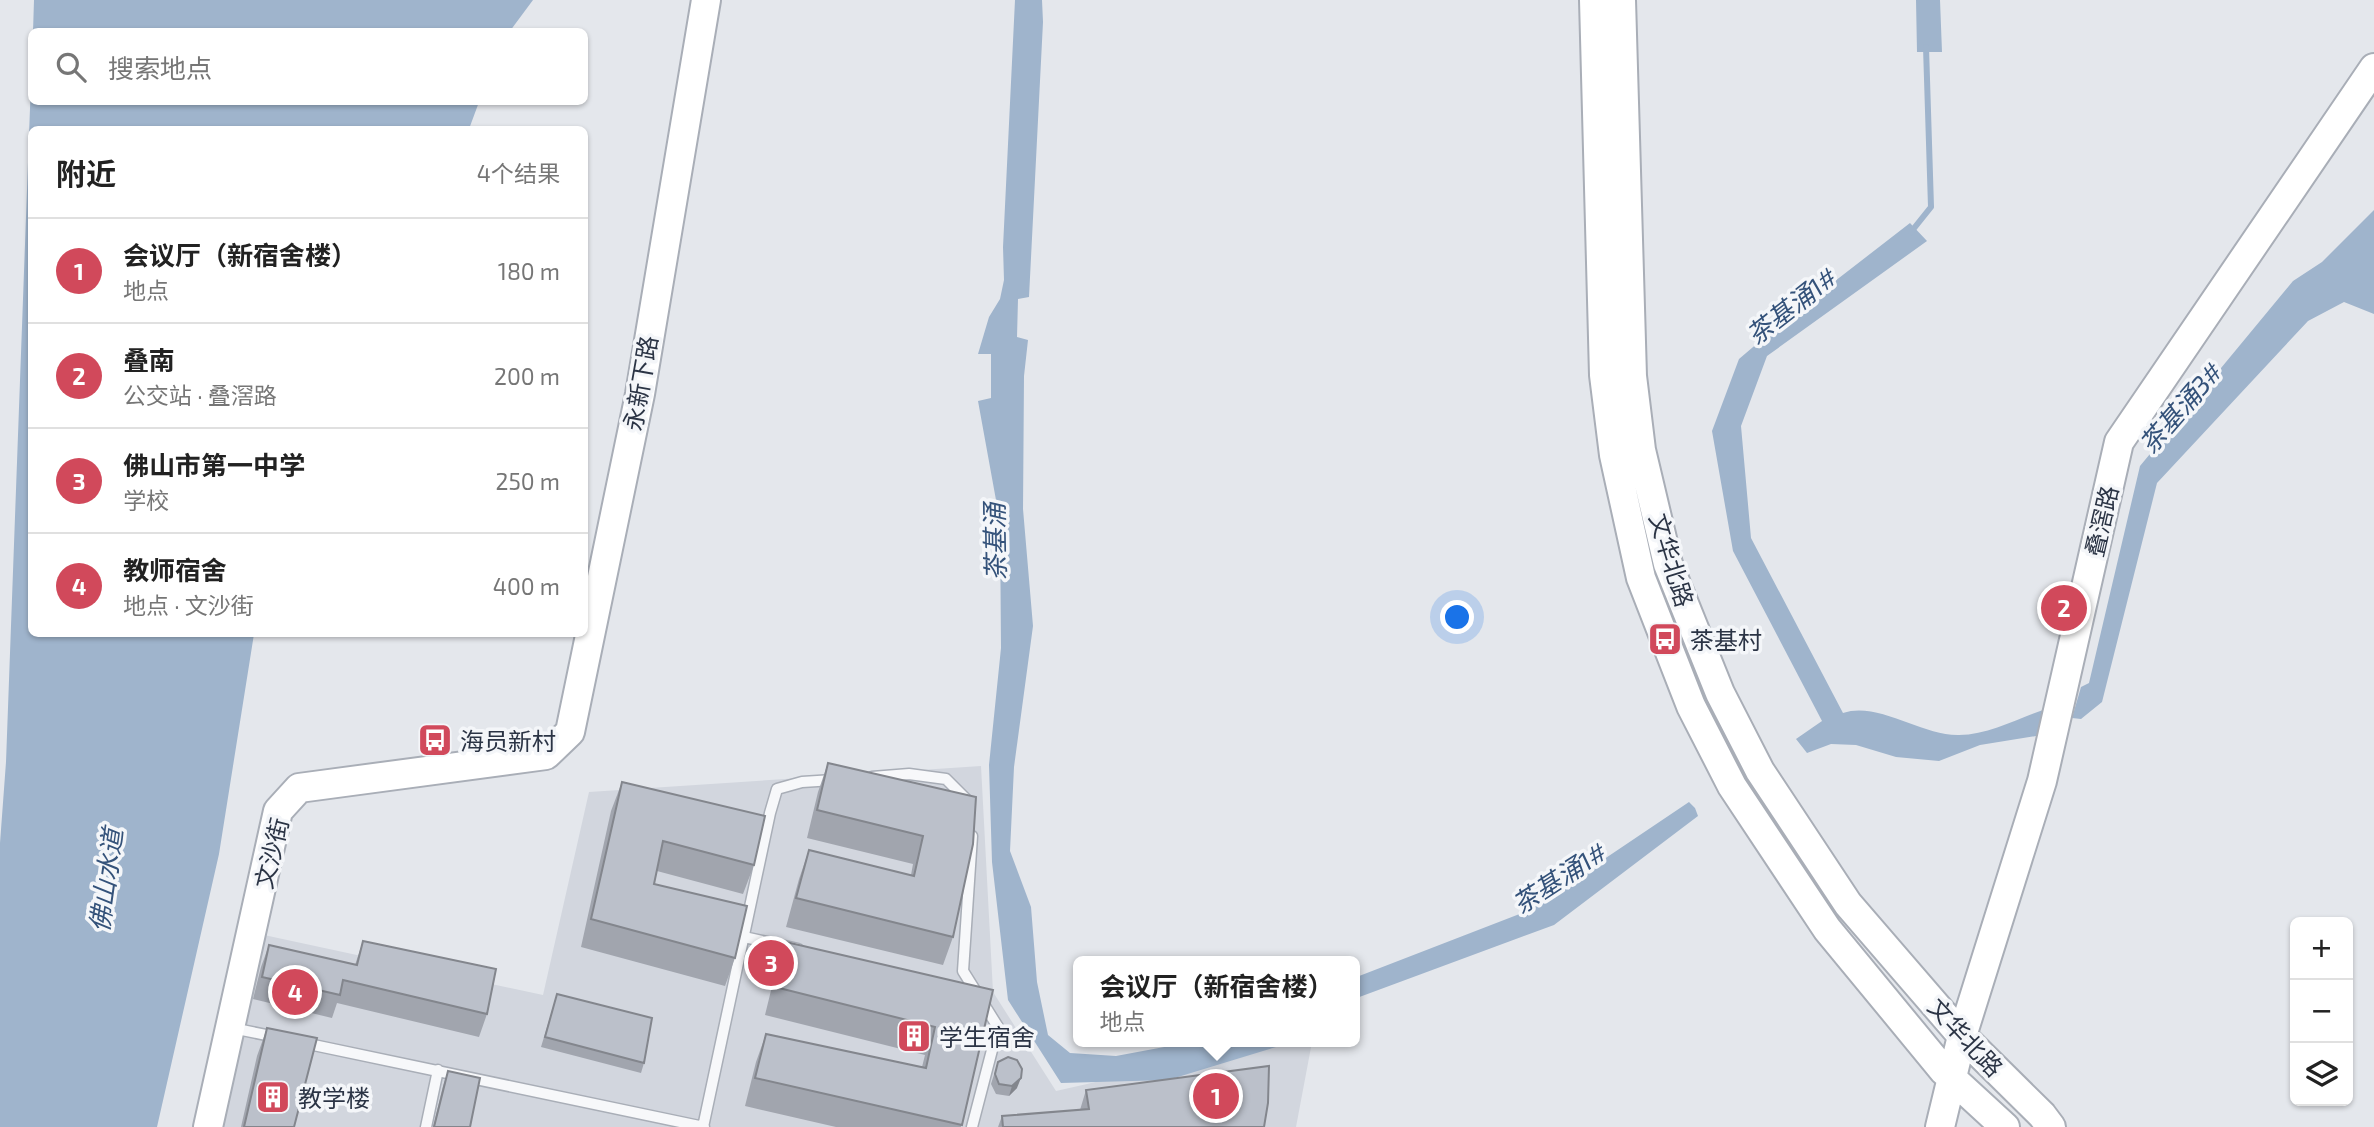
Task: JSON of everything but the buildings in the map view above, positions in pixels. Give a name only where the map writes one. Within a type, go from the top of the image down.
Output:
[{"type":"street","name":"永新下路","points":[[546,755],[570,732],[640,394],[706,0]]},
{"type":"street","name":"文华北路","points":[[1594,0],[1604,375],[1614,454],[1641,578],[1691,706],[1732,786],[1827,929],[1952,1078],[2005,1127]]},
{"type":"street","name":"文华北路","points":[[1621,0],[1632,376],[1642,450],[1668,564],[1720,693],[1760,771],[1848,904],[1962,1036],[2051,1127]]},
{"type":"street","name":"叠滘路","points":[[1940,1127],[1962,1036],[2042,781],[2119,442],[2374,68]]},
{"type":"street","name":"文沙街","points":[[208,1127],[278,811],[299,788],[546,755]]},
{"type":"lane","points":[[856,778],[909,774],[946,779],[966,799],[970,812]]},
{"type":"lane","points":[[296,1041],[704,1127],[777,789],[802,782],[842,779]]},
{"type":"lane","points":[[972,1127],[998,1027],[963,971],[973,824]]},
{"type":"lane","points":[[744,937],[812,952]]},
{"type":"lane","points":[[961,986],[974,989]]},
{"type":"lane","points":[[232,1028],[284,1038]]},
{"type":"lane","points":[[426,1127],[438,1070]]},
{"type":"shaded area","points":[[981,766],[993,992],[1056,1091],[1251,1047],[1311,1047],[1296,1127],[210,1127],[264,935],[543,995],[589,792]]},
{"type":"water","points":[[34,0],[533,0],[512,28],[33,28]]},
{"type":"water","points":[[1015,0],[1042,0],[1029,297],[1018,299],[1017,337],[1028,340],[1024,376],[1023,509],[1033,626],[1014,767],[1010,851],[1031,907],[1037,982],[1048,1035],[1070,1053],[1116,1056],[1164,1047],[1276,1047],[1168,1080],[1061,1083],[1008,1000],[992,862],[989,765],[1001,648],[1000,522],[978,401],[991,398],[991,354],[978,354],[989,317],[1000,299],[1004,280],[1003,247]]},
{"type":"water","points":[[1916,0],[1940,0],[1942,52],[1917,52]]},
{"type":"water","points":[[30,105],[478,105],[470,126],[29,126]]},
{"type":"water","name":"佛山水道","points":[[28,163],[28,637],[254,637],[219,854],[157,1127],[0,1127],[0,843],[6,762]]},
{"type":"water","points":[[2374,210],[2374,314],[2344,302],[2308,321],[2157,483],[2102,702],[2081,719],[2072,718],[2081,687],[2089,683],[2140,466],[2293,281],[2322,262]]},
{"type":"water","points":[[1910,223],[1927,241],[1767,356],[1741,426],[1751,538],[1843,713],[1871,712],[1945,734],[1959,735],[1991,729],[2043,710],[2043,720],[2036,736],[1980,745],[1939,761],[1896,757],[1856,745],[1831,744],[1807,753],[1796,739],[1822,721],[1733,551],[1712,431],[1739,359]]},
{"type":"water","points":[[1689,802],[1695,808],[1698,816],[1554,925],[1360,997],[1360,976],[1527,911]]},
{"type":"waterway","name":"茶基涌1#","points":[[1911,232],[1931,207],[1926,47]]},
{"type":"place","name":"叠南","points":[[2064,608]]},
{"type":"place","name":"茶基村","points":[[1665,639]]},
{"type":"place","name":"海员新村","points":[[435,740]]},
{"type":"place","name":"佛山市第一中学","points":[[771,963]]},
{"type":"place","name":"教师宿舍","points":[[295,992]]},
{"type":"place","name":"学生宿舍","points":[[914,1036]]},
{"type":"place","name":"会议厅（新宿舍楼）","points":[[1216,1096]]},
{"type":"place","name":"教学楼","points":[[273,1097]]},
{"type":"water label","name":"茶基涌3#","points":[[2180,407]]},
{"type":"water label","name":"茶基涌","points":[[994,542]]}]
